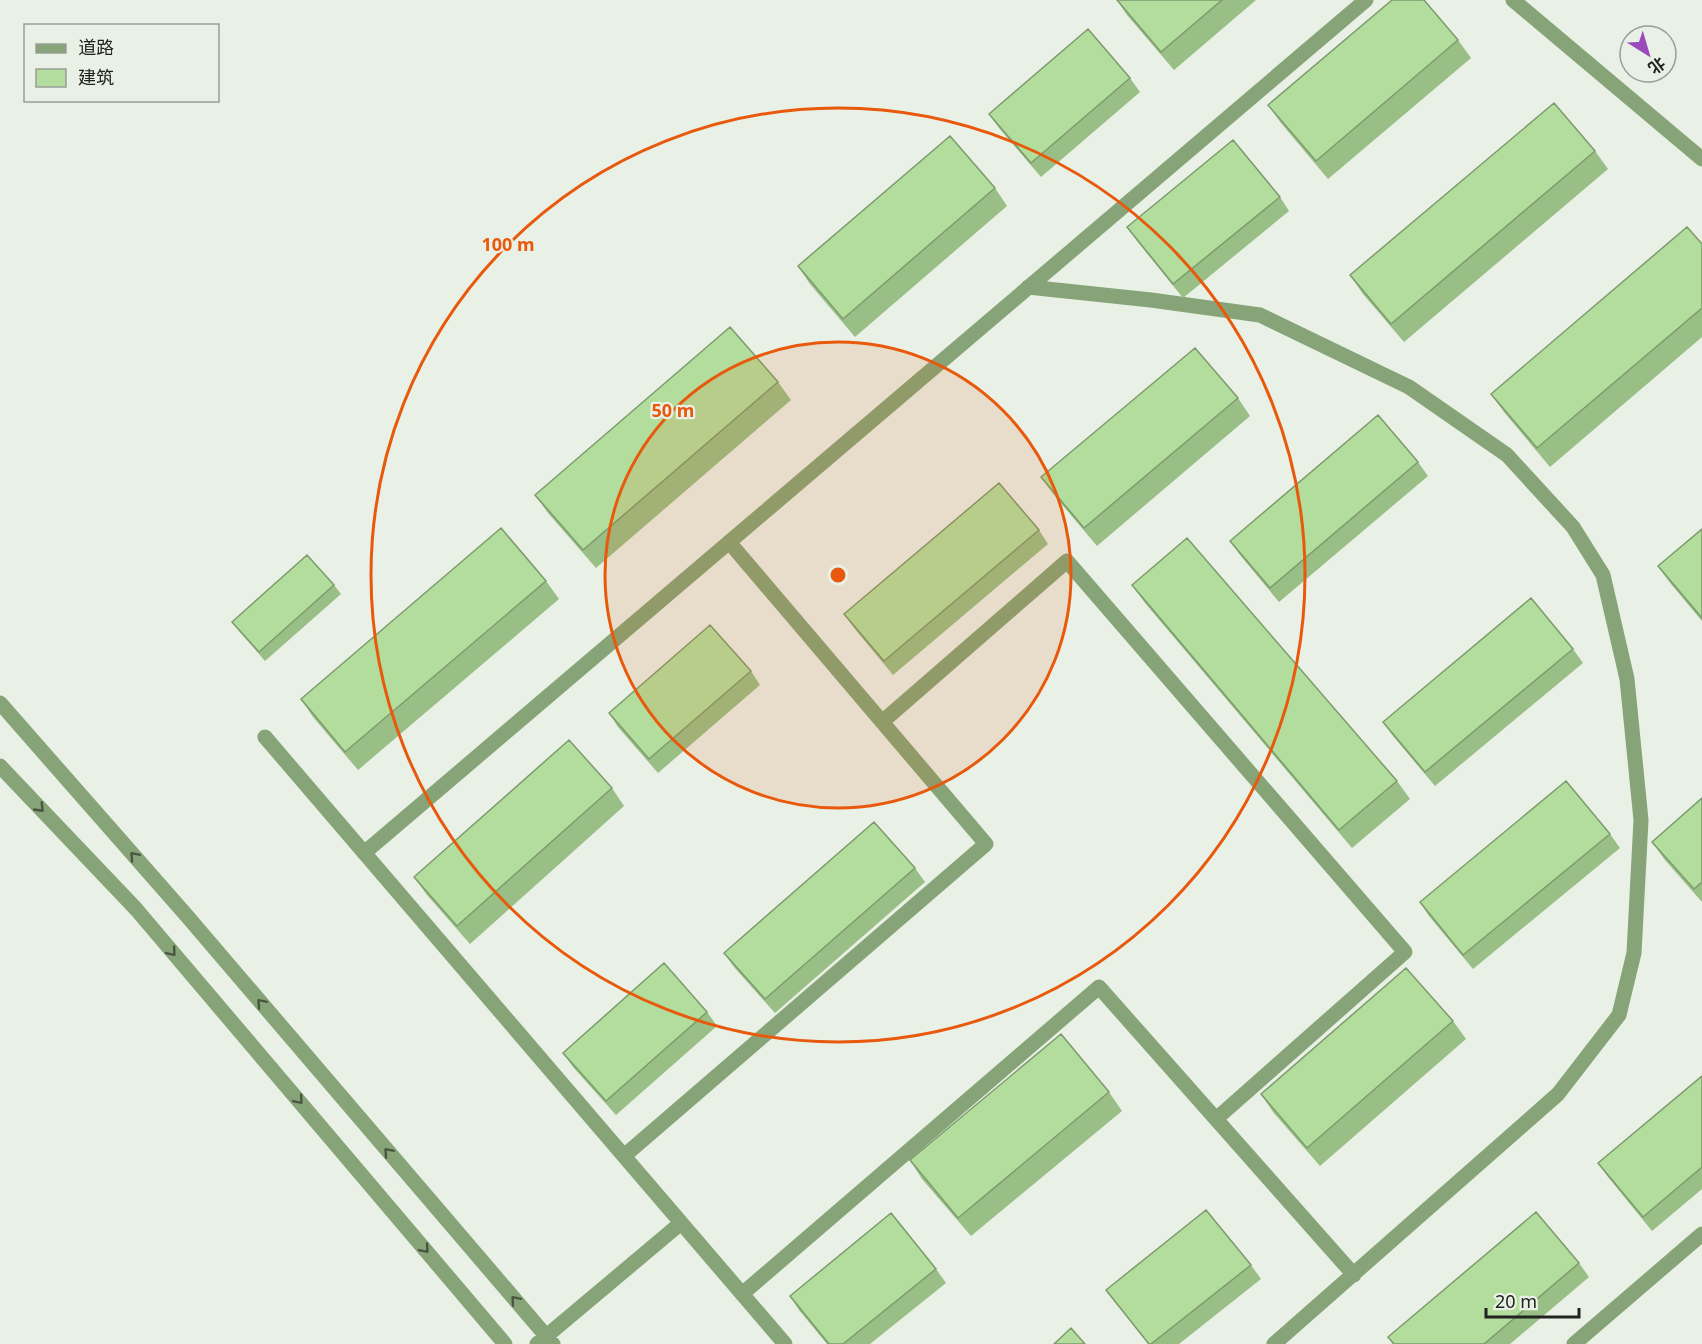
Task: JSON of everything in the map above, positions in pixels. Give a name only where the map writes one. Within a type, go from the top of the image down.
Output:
[{"type":"street","points":[[364,853],[1366,0]]},
{"type":"street","points":[[1513,0],[1702,159]]},
{"type":"street","points":[[1028,287],[1151,300],[1260,315],[1410,387],[1507,455],[1573,527],[1603,575],[1627,679],[1641,820],[1634,953],[1619,1016],[1558,1094],[1274,1344]]},
{"type":"street","points":[[624,1156],[986,844],[729,542]]},
{"type":"street","points":[[882,722],[1067,561],[1405,952],[1216,1119]]},
{"type":"street","points":[[0,703],[195,926],[553,1344]]},
{"type":"street","points":[[265,736],[785,1344]]},
{"type":"street","points":[[0,766],[136,909],[505,1344]]},
{"type":"street","points":[[742,1294],[1099,987],[1354,1275]]},
{"type":"street","points":[[537,1344],[681,1223]]},
{"type":"street","points":[[1574,1344],[1702,1234]]},
{"type":"building","points":[[1117,0],[1222,0],[1161,52]]},
{"type":"building","points":[[1392,0],[1424,0],[1458,40],[1316,161],[1268,105]]},
{"type":"building","points":[[1088,29],[1130,78],[1031,163],[989,114]]},
{"type":"building","points":[[1554,103],[1595,151],[1391,324],[1350,275]]},
{"type":"building","points":[[950,136],[995,188],[843,319],[798,266]]},
{"type":"building","points":[[1233,140],[1280,197],[1173,284],[1127,227]]},
{"type":"building","points":[[1687,227],[1702,244],[1702,308],[1537,448],[1491,394]]},
{"type":"building","points":[[730,327],[778,382],[583,550],[535,495]]},
{"type":"building","points":[[1195,348],[1238,398],[1084,528],[1041,477]]},
{"type":"building","points":[[1378,415],[1418,462],[1270,588],[1230,541]]},
{"type":"building","points":[[999,483],[1039,530],[884,661],[844,614]]},
{"type":"building","points":[[501,528],[546,581],[345,752],[301,699]]},
{"type":"building","points":[[1702,529],[1702,618],[1658,566]]},
{"type":"building","points":[[1187,538],[1397,781],[1339,830],[1132,585]]},
{"type":"building","points":[[307,555],[334,585],[259,652],[232,622]]},
{"type":"building","points":[[1531,598],[1573,649],[1425,772],[1383,722]]},
{"type":"building","points":[[710,625],[751,671],[649,759],[609,713]]},
{"type":"building","points":[[569,740],[612,788],[457,926],[414,877]]},
{"type":"building","points":[[1566,781],[1610,834],[1463,955],[1420,902]]},
{"type":"building","points":[[1702,798],[1702,882],[1694,889],[1652,842]]},
{"type":"building","points":[[874,822],[915,868],[765,999],[724,953]]},
{"type":"building","points":[[664,963],[707,1012],[606,1101],[563,1053]]},
{"type":"building","points":[[1406,968],[1453,1021],[1307,1148],[1261,1094]]},
{"type":"building","points":[[1061,1034],[1109,1092],[958,1218],[910,1160]]},
{"type":"building","points":[[1702,1076],[1702,1167],[1643,1217],[1598,1163]]},
{"type":"building","points":[[1206,1210],[1251,1265],[1149,1344],[1106,1290]]},
{"type":"building","points":[[1536,1212],[1579,1263],[1484,1344],[1394,1344],[1388,1337]]},
{"type":"building","points":[[891,1213],[936,1269],[843,1344],[829,1344],[790,1296]]},
{"type":"building","points":[[1071,1328],[1085,1344],[1054,1344]]}]
